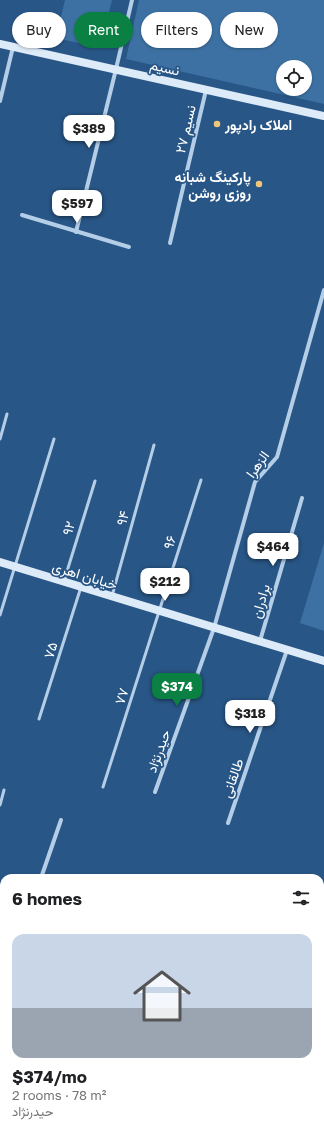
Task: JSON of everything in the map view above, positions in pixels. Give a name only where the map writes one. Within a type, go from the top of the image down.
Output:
[{"type":"street","points":[[76,232],[132,0]]},
{"type":"street","name":"نسیم","points":[[0,44],[12,47]]},
{"type":"street","points":[[0,100],[13,48]]},
{"type":"street","name":"نسیم","points":[[18,48],[324,116]]},
{"type":"street","name":"نسیم ۲۷","points":[[170,243],[206,90]]},
{"type":"street","points":[[22,215],[76,232],[129,246]]},
{"type":"street","name":"الزهرا","points":[[214,628],[255,482],[277,457],[324,290]]},
{"type":"street","name":"برادران","points":[[260,642],[302,498]]},
{"type":"street","name":"خیابان اهری","points":[[0,562],[324,661]]},
{"type":"street","name":"حیدرنژاد","points":[[155,792],[214,628]]},
{"type":"street","name":"طالقانی","points":[[228,823],[287,650]]},
{"type":"street","points":[[42,874],[61,820]]},
{"type":"lane","points":[[0,439],[7,414]]},
{"type":"lane","points":[[0,614],[54,439]]},
{"type":"lane","name":"۹۴","points":[[112,596],[154,445]]},
{"type":"lane","name":"۹۶","points":[[159,611],[201,480]]},
{"type":"lane","name":"۹۲","points":[[63,582],[95,481]]},
{"type":"lane","name":"۷۵","points":[[39,719],[81,587]]},
{"type":"lane","name":"۷۷","points":[[103,787],[159,611]]},
{"type":"lane","points":[[0,805],[4,790]]},
{"type":"shaded area","points":[[65,0],[112,0],[109,12],[74,12],[74,42],[66,40],[66,12],[62,12]]},
{"type":"shaded area","points":[[139,0],[324,0],[324,104],[289,96],[312,96],[312,60],[276,60],[276,93],[126,59],[128,48],[133,48],[133,27]]},
{"type":"shaded area","points":[[324,543],[324,631],[300,623]]},
{"type":"place","name":"املاک رادپور","points":[[217,124]]},
{"type":"place","name":"پارکینگ شبانه روزی روشن","points":[[259,184]]}]
